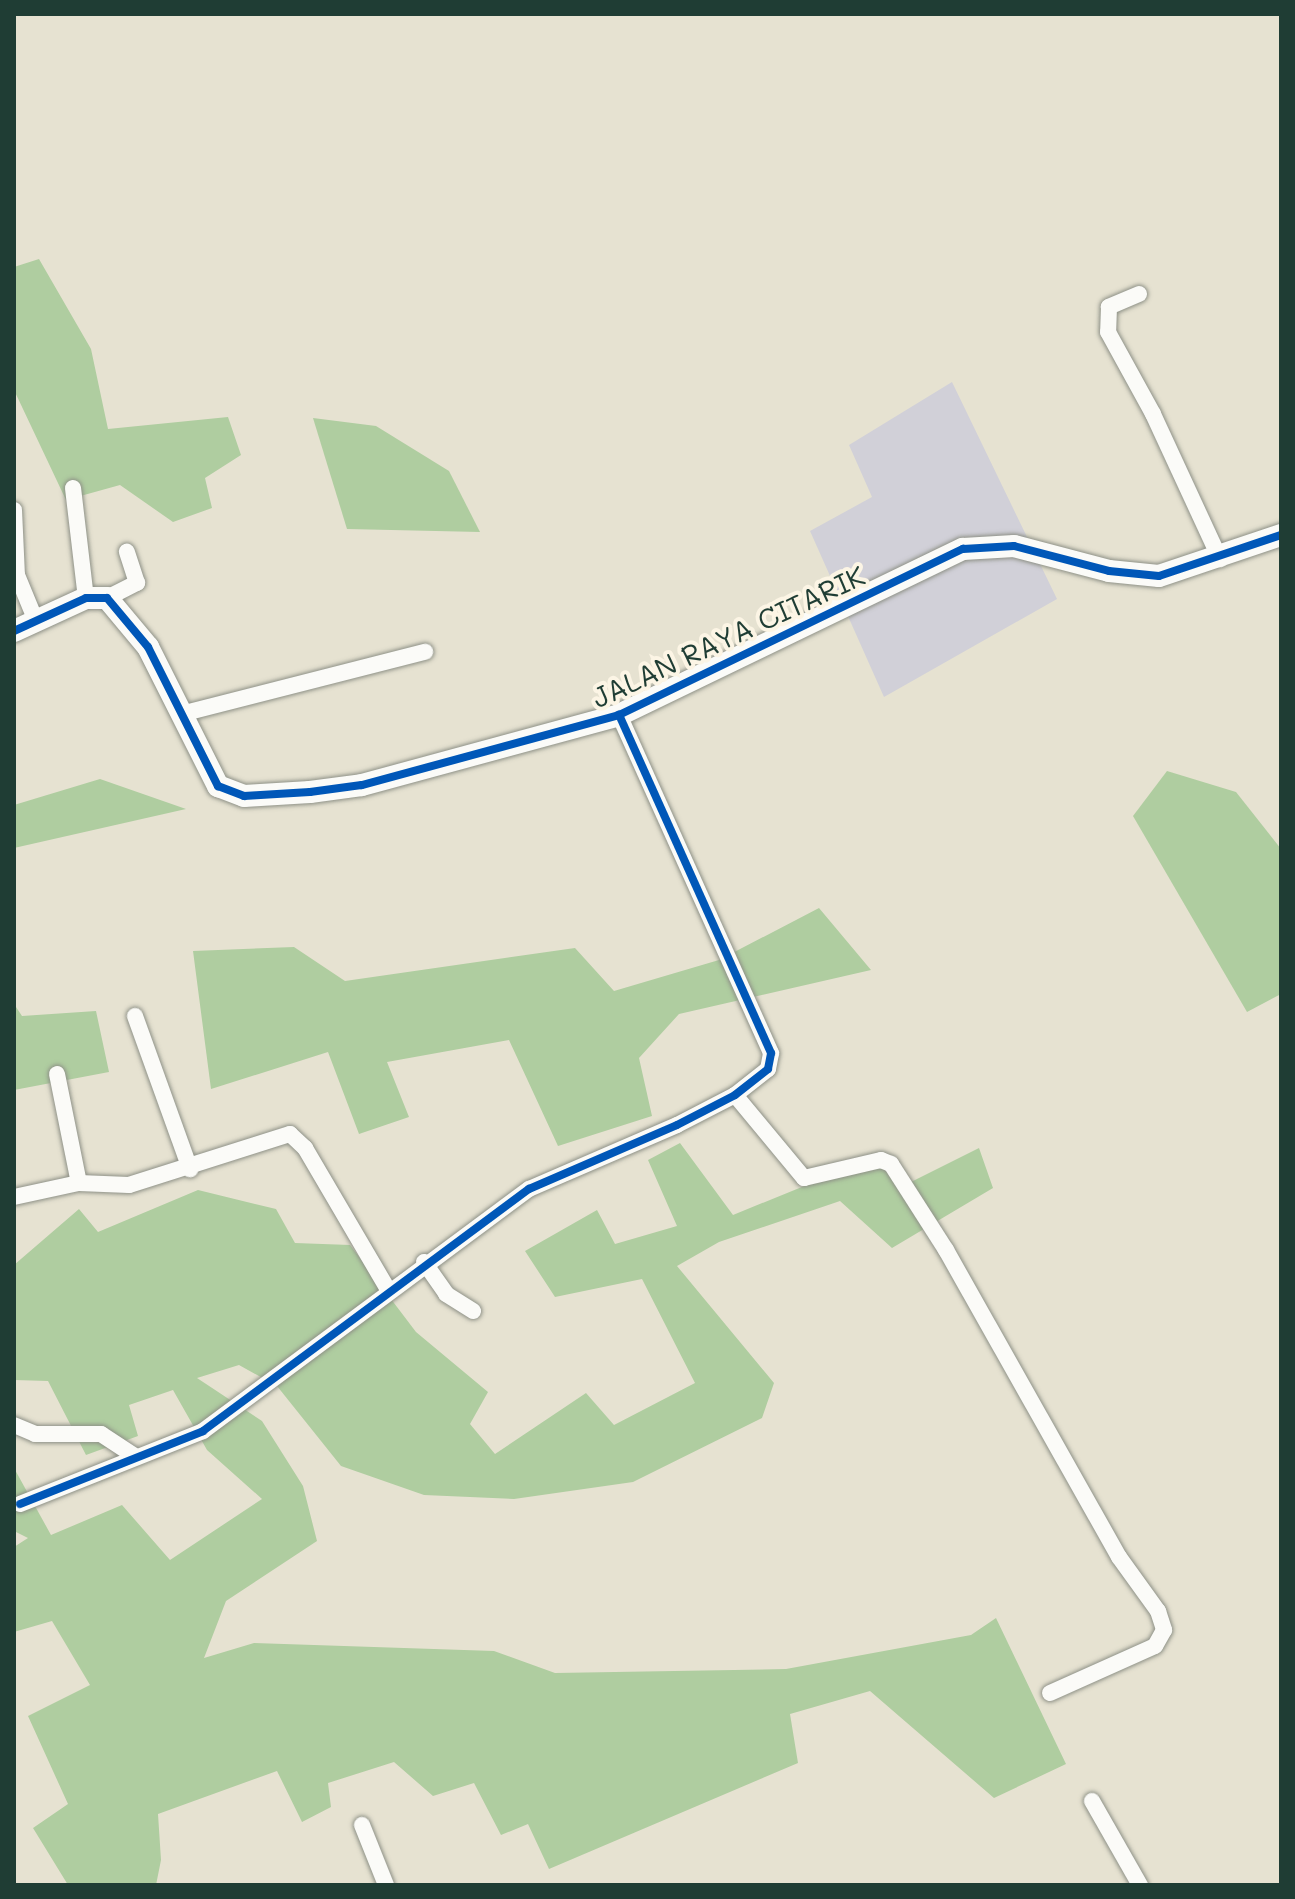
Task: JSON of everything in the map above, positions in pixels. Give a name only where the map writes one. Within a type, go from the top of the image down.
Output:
[{"type":"street","points":[[1139,294],[1109,307],[1108,332],[1153,414],[1220,559]]},
{"type":"street","points":[[73,488],[97,598]]},
{"type":"street","points":[[14,510],[17,575],[36,621]]},
{"type":"street","name":"JALAN RAYA CITARIK","points":[[97,598],[148,647],[211,777],[229,792],[244,796],[362,785],[619,715],[963,549],[1014,546],[1109,571],[1159,576],[1220,559],[1281,535]]},
{"type":"street","points":[[14,631],[137,583],[127,552]]},
{"type":"street","points":[[181,714],[425,652]]},
{"type":"street","points":[[20,1504],[203,1431],[424,1262],[529,1189],[735,1095],[768,1069],[771,1053],[619,715]]},
{"type":"street","points":[[135,1016],[190,1169]]},
{"type":"street","points":[[57,1074],[79,1183]]},
{"type":"street","points":[[735,1095],[804,1178],[881,1160],[891,1164],[954,1264],[1119,1557],[1164,1622],[1155,1646],[1050,1693]]},
{"type":"street","points":[[14,1197],[79,1183],[129,1185],[190,1169],[290,1134],[305,1148],[389,1291]]},
{"type":"street","points":[[424,1262],[446,1294],[473,1311]]},
{"type":"street","points":[[14,1425],[35,1434],[113,1438],[136,1457]]},
{"type":"street","points":[[1092,1801],[1140,1885]]},
{"type":"street","points":[[362,1825],[386,1885]]},
{"type":"shaded area","points":[[952,382],[1057,599],[884,697],[810,531],[872,497],[849,445]]},
{"type":"green space","points":[[39,259],[91,349],[108,429],[228,417],[241,455],[205,478],[212,508],[173,522],[120,485],[66,500],[14,390],[14,267]]},
{"type":"green space","points":[[313,418],[376,426],[449,471],[480,532],[347,529]]},
{"type":"green space","points":[[1167,771],[1236,792],[1281,849],[1281,994],[1247,1012],[1133,816]]},
{"type":"green space","points":[[100,779],[186,809],[14,848],[14,805]]},
{"type":"green space","points":[[819,908],[871,970],[679,1014],[639,1058],[652,1116],[558,1146],[509,1040],[387,1062],[409,1117],[359,1134],[328,1052],[211,1089],[193,951],[294,947],[345,981],[575,948],[614,991],[719,960]]},
{"type":"green space","points":[[14,1004],[22,1016],[96,1011],[109,1072],[14,1090]]},
{"type":"green space","points":[[680,1143],[733,1215],[868,1160],[907,1184],[979,1148],[993,1188],[892,1248],[840,1201],[719,1242],[677,1266],[774,1383],[762,1418],[633,1482],[514,1499],[424,1495],[341,1466],[277,1386],[239,1365],[197,1378],[262,1421],[303,1486],[317,1541],[226,1601],[204,1658],[254,1643],[494,1651],[555,1673],[786,1669],[971,1635],[996,1618],[1066,1764],[994,1798],[870,1691],[790,1714],[798,1763],[549,1869],[528,1824],[501,1835],[474,1783],[433,1796],[394,1762],[328,1783],[331,1807],[302,1822],[277,1771],[158,1814],[161,1860],[156,1885],[68,1885],[33,1828],[68,1804],[28,1716],[90,1685],[52,1621],[14,1632],[14,1547],[28,1538],[14,1531],[14,1468],[51,1535],[122,1505],[170,1560],[262,1499],[207,1450],[173,1390],[129,1405],[138,1436],[86,1455],[48,1381],[14,1380],[14,1265],[79,1209],[98,1232],[198,1190],[276,1209],[295,1243],[350,1245],[416,1332],[488,1392],[470,1424],[495,1454],[586,1393],[614,1425],[695,1383],[642,1279],[555,1297],[525,1251],[597,1210],[615,1244],[677,1226],[648,1160]]},
{"type":"cycle path","points":[[14,631],[86,598],[107,598],[148,647],[218,786],[244,796],[310,792],[362,785],[619,715],[963,549],[1014,546],[1109,571],[1159,576],[1281,535]]},
{"type":"cycle path","points":[[20,1504],[203,1431],[529,1189],[677,1125],[735,1095],[768,1069],[771,1053],[619,715]]}]
